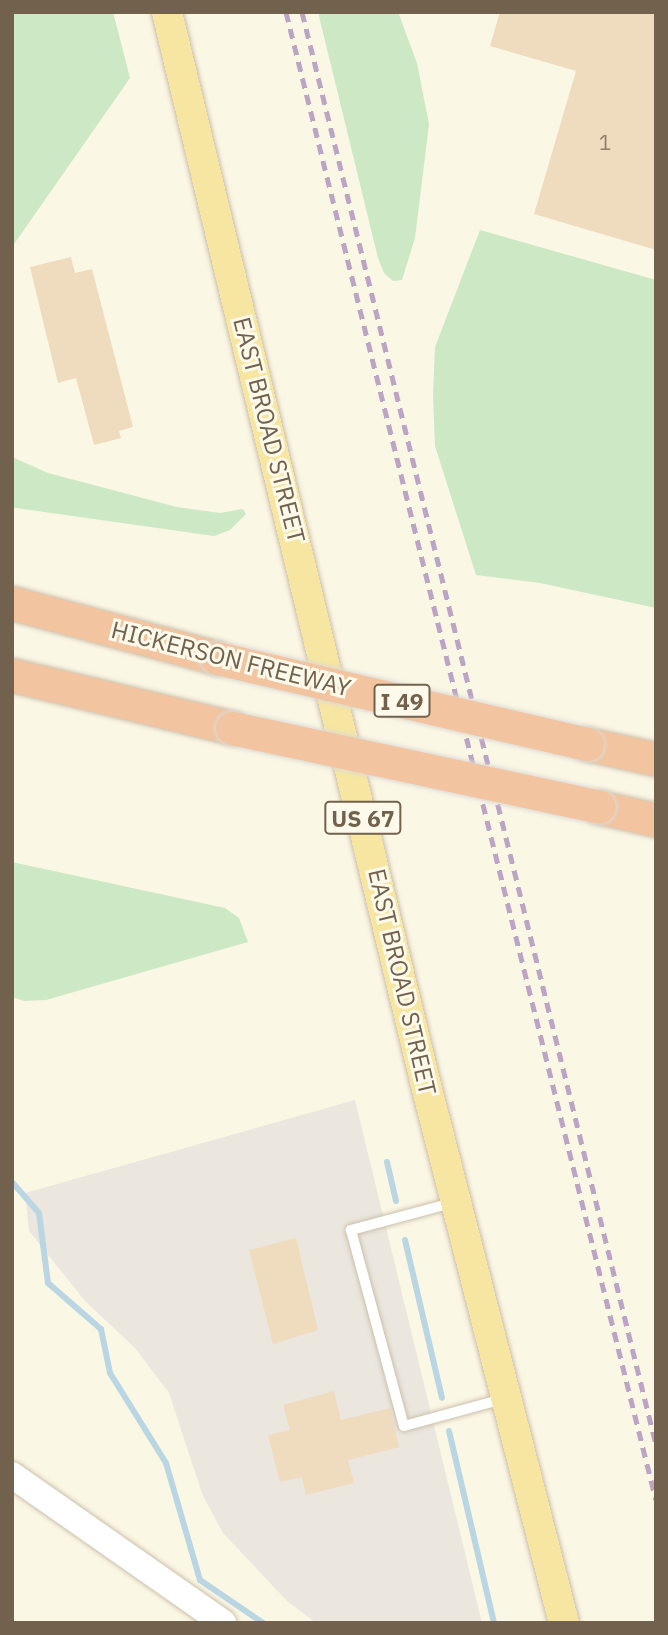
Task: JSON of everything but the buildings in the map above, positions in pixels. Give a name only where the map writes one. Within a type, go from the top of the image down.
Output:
[{"type":"highway","name":"HICKERSON FREEWAY","points":[[12,603],[216,658],[656,759]]},
{"type":"highway","points":[[12,675],[232,728],[656,820]]},
{"type":"main road","name":"EAST BROAD STREET","points":[[167,12],[456,1202],[564,1623]]},
{"type":"street","points":[[12,1475],[223,1623]]},
{"type":"lane","points":[[456,1202],[352,1230],[404,1426],[506,1398]]},
{"type":"shaded area","points":[[355,1100],[482,1623],[316,1623],[287,1601],[223,1533],[203,1496],[169,1393],[135,1348],[85,1301],[29,1231],[25,1193]]},
{"type":"green space","points":[[12,12],[113,12],[130,78],[12,247]]},
{"type":"green space","points":[[318,12],[398,12],[417,63],[429,124],[415,238],[402,280],[393,281],[384,273],[378,258]]},
{"type":"green space","points":[[480,230],[656,280],[656,608],[540,583],[476,575],[435,446],[433,395],[435,347]]},
{"type":"green space","points":[[12,457],[48,473],[177,507],[220,513],[243,509],[246,514],[230,530],[214,536],[16,508],[12,507]]},
{"type":"green space","points":[[12,862],[225,908],[239,918],[248,942],[46,1000],[24,1001],[12,997]]},
{"type":"waterway","points":[[387,1162],[396,1201]]},
{"type":"waterway","points":[[12,1182],[39,1213],[48,1283],[101,1329],[110,1373],[166,1463],[200,1580],[263,1623]]},
{"type":"waterway","points":[[405,1240],[442,1398]]},
{"type":"waterway","points":[[449,1431],[494,1623]]},
{"type":"railway","points":[[286,12],[656,1500]]},
{"type":"railway","points":[[302,12],[656,1445]]}]
